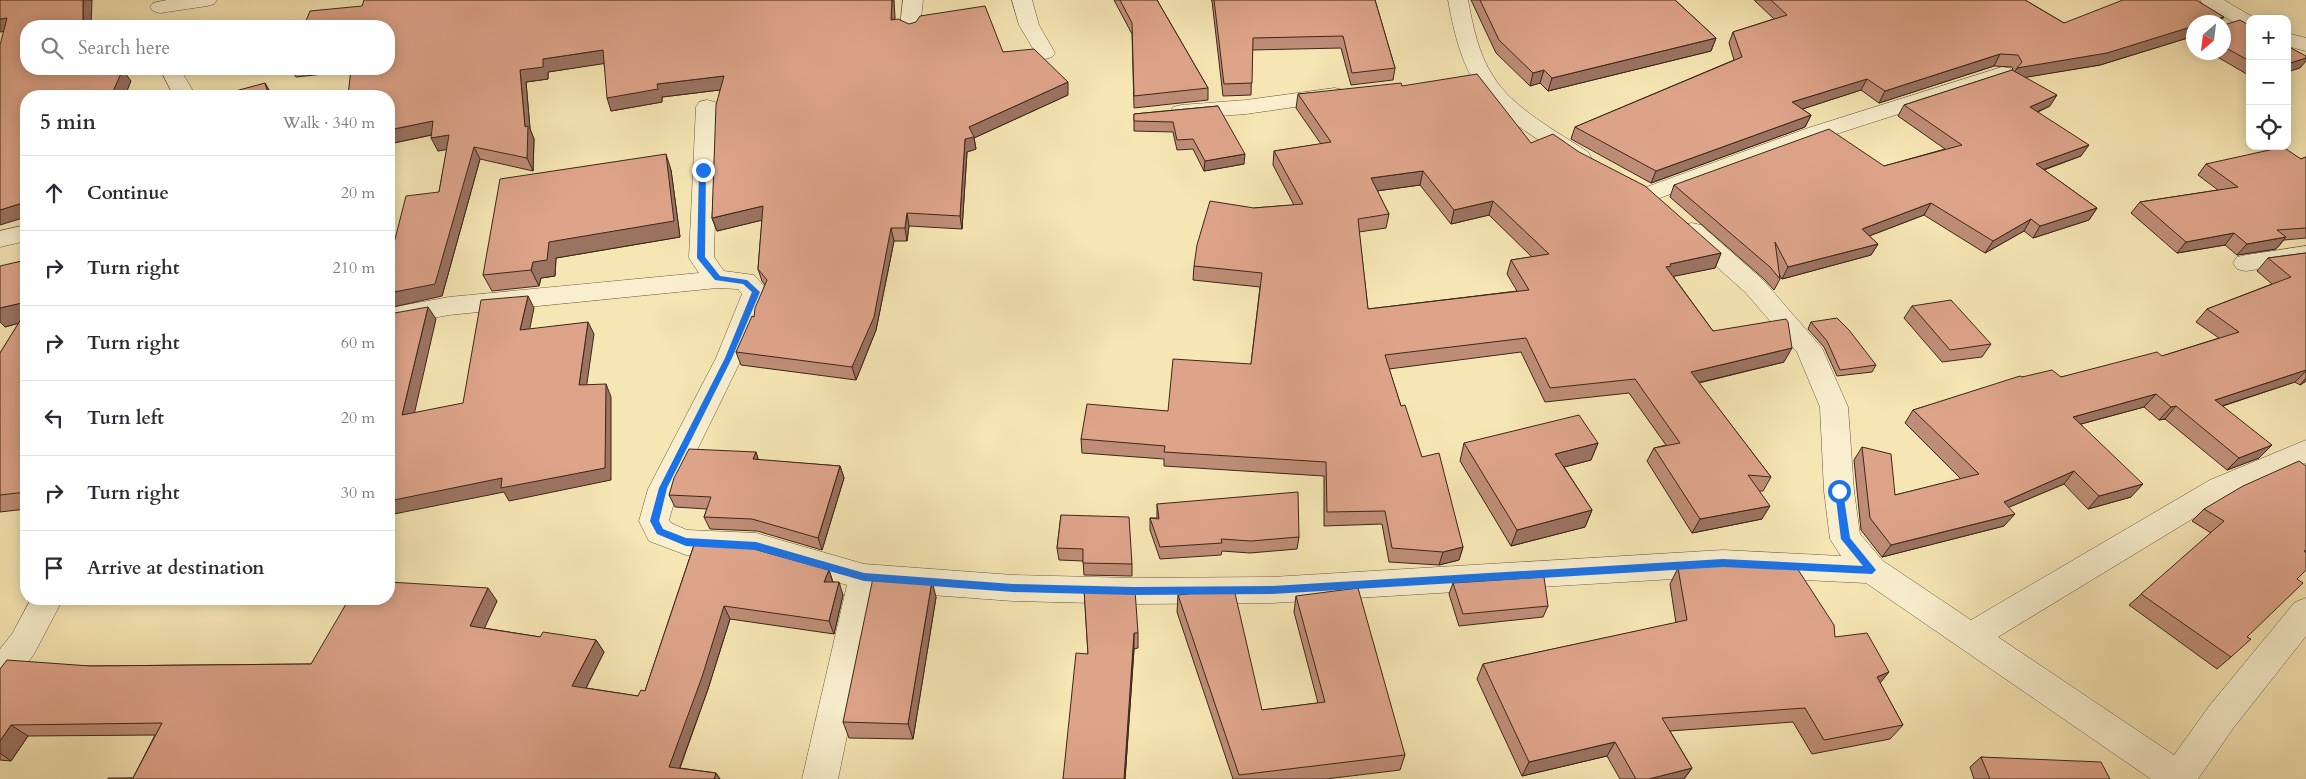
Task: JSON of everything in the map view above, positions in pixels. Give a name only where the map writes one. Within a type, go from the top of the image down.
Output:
[{"type":"street","points":[[161,11],[207,0]]},
{"type":"street","points":[[910,28],[913,0]]},
{"type":"street","points":[[1022,0],[1028,25],[1045,52]]},
{"type":"street","points":[[1458,0],[1473,80],[1514,113],[1600,168]]},
{"type":"street","points":[[2210,0],[2246,22]]},
{"type":"street","points":[[2291,39],[2306,45]]},
{"type":"street","points":[[2002,73],[1641,190],[1754,286],[1809,348],[1834,407],[1839,491],[1846,539],[1872,570],[2179,778],[2222,716],[2306,612]]},
{"type":"street","points":[[173,75],[182,90]]},
{"type":"street","points":[[1158,114],[1246,107],[1354,92]]},
{"type":"street","points":[[707,107],[701,258],[717,279]]},
{"type":"street","points":[[0,239],[20,235]]},
{"type":"street","points":[[2246,264],[2306,254]]},
{"type":"street","points":[[395,316],[449,306],[653,287],[717,279],[745,281],[756,292],[728,358],[663,488],[654,521],[660,532],[686,542],[756,546],[864,577],[1013,588],[1272,590],[1723,563],[1872,570]]},
{"type":"street","points":[[1970,637],[2220,488],[2306,451]]},
{"type":"street","points":[[820,779],[864,577]]},
{"type":"street","points":[[0,674],[23,644],[44,605]]},
{"type":"building","points":[[0,0],[83,0],[83,20],[20,20],[20,75],[120,75],[114,90],[20,90],[20,204],[0,210],[0,45],[7,18],[0,19]]},
{"type":"building","points":[[364,0],[892,0],[891,20],[898,19],[909,24],[916,22],[920,16],[985,6],[1003,52],[1034,49],[1068,82],[969,127],[974,137],[965,139],[960,216],[907,213],[905,228],[891,228],[874,317],[852,367],[736,352],[752,316],[754,317],[755,308],[767,280],[758,269],[763,206],[712,218],[716,105],[724,76],[657,84],[658,89],[607,98],[603,50],[543,59],[543,67],[520,70],[525,127],[528,126],[527,158],[474,147],[435,284],[395,292],[395,239],[406,196],[439,192],[449,135],[431,138],[433,121],[395,129],[395,90],[349,90],[350,75],[395,75],[395,20],[306,20],[310,11],[362,6]]},
{"type":"building","points":[[1120,0],[1157,0],[1208,88],[1134,96],[1132,23]]},
{"type":"building","points":[[1214,0],[1375,0],[1395,68],[1352,73],[1343,36],[1253,38],[1252,83],[1224,84]]},
{"type":"building","points":[[1480,0],[1675,0],[1716,38],[1552,78],[1544,70],[1533,73],[1499,40]]},
{"type":"building","points":[[1771,0],[2025,0],[2064,23],[2123,0],[2196,0],[2221,15],[2186,15],[2186,28],[2107,53],[2017,68],[2022,62],[2018,55],[2000,54],[1885,91],[1867,79],[1792,102],[1811,115],[1656,171],[1575,127],[1742,57],[1733,32],[1787,15]]},
{"type":"building","points":[[2240,20],[2246,24],[2246,59],[2231,51],[2231,23]]},
{"type":"building","points":[[2291,48],[2306,56],[2306,58],[2291,63]]},
{"type":"building","points":[[2012,70],[2057,95],[2030,107],[2089,145],[2036,164],[2097,208],[2040,226],[2031,219],[1993,241],[1931,203],[1862,229],[1878,244],[1788,267],[1775,242],[1780,279],[1770,267],[1674,185],[1829,129],[1884,166],[1962,145],[1904,105]]},
{"type":"building","points":[[1477,74],[1531,143],[1553,134],[1579,152],[1645,186],[1721,253],[1670,264],[1671,266],[1666,267],[1713,331],[1786,319],[1792,348],[1691,372],[1771,477],[1748,475],[1770,506],[1700,519],[1654,448],[1680,443],[1635,379],[1550,388],[1526,338],[1385,355],[1401,406],[1405,405],[1422,457],[1439,453],[1463,547],[1443,552],[1392,548],[1385,511],[1327,512],[1326,462],[1164,452],[1165,446],[1081,439],[1087,404],[1168,411],[1173,359],[1251,364],[1262,273],[1194,266],[1197,245],[1210,201],[1254,208],[1303,204],[1274,151],[1331,142],[1298,94],[1401,83],[1402,86]],"holes":[[[1423,171],[1454,210],[1493,201],[1549,254],[1511,260],[1529,290],[1368,309],[1358,219],[1389,214],[1371,178]]]},
{"type":"building","points":[[265,83],[267,90],[239,90]]},
{"type":"building","points":[[1218,106],[1245,154],[1205,161],[1193,139],[1177,140],[1173,122],[1134,121],[1134,114]]},
{"type":"building","points":[[2269,150],[2288,150],[2301,159],[2306,157],[2306,228],[2277,230],[2286,237],[2247,244],[2234,233],[2186,242],[2140,202],[2238,187],[2206,164]]},
{"type":"building","points":[[666,154],[674,221],[549,242],[547,260],[533,262],[531,270],[483,275],[500,179]]},
{"type":"building","points":[[2306,253],[2306,370],[2215,400],[2272,445],[2239,458],[2176,406],[2171,407],[2156,394],[2073,417],[2143,484],[2099,496],[2074,471],[2004,502],[2015,514],[1891,545],[1870,518],[1862,447],[1891,454],[1895,495],[1979,474],[1913,410],[2020,376],[2052,370],[2061,377],[2157,352],[2162,356],[2239,332],[2207,309],[2291,277],[2268,258]]},
{"type":"building","points":[[20,261],[20,303],[0,308],[0,266]]},
{"type":"building","points":[[528,296],[520,330],[588,322],[579,385],[606,384],[605,468],[501,488],[502,478],[395,500],[395,313],[428,307],[402,415],[463,403],[481,300]]},
{"type":"building","points":[[1951,300],[1991,344],[1950,350],[1912,306]]},
{"type":"building","points":[[1837,318],[1849,330],[1876,365],[1840,370],[1827,341],[1811,322]]},
{"type":"building","points":[[20,321],[20,493],[0,495],[0,353]]},
{"type":"building","points":[[1579,415],[1598,443],[1555,454],[1592,510],[1517,530],[1464,443]]},
{"type":"building","points":[[689,449],[756,452],[753,459],[840,466],[818,538],[752,519],[704,517],[711,497],[669,495],[674,478]]},
{"type":"building","points":[[2299,461],[2306,466],[2306,550],[2304,551],[2306,553],[2306,570],[2297,579],[2303,583],[2247,637],[2251,639],[2231,657],[2141,594],[2224,521],[2204,509],[2243,486]]},
{"type":"building","points":[[1298,492],[1299,537],[1251,541],[1221,539],[1222,543],[1160,547],[1150,518],[1159,519],[1157,504]]},
{"type":"building","points":[[1061,515],[1129,517],[1132,564],[1083,563],[1083,549],[1057,548]]},
{"type":"building","points":[[694,545],[750,548],[829,570],[824,582],[839,582],[829,621],[724,606],[702,677],[669,767],[716,773],[714,779],[108,779],[133,778],[162,723],[11,725],[0,741],[0,669],[7,660],[90,666],[311,664],[345,605],[395,605],[395,582],[488,588],[470,626],[540,637],[543,632],[596,640],[572,686],[638,696],[641,690],[645,691]]},
{"type":"building","points":[[1753,563],[1795,565],[1834,625],[1835,637],[1867,633],[1889,672],[1877,677],[1903,725],[1824,740],[1805,708],[1662,718],[1692,768],[1649,779],[1636,779],[1615,742],[1529,762],[1483,664],[1687,620],[1678,568]]},
{"type":"building","points":[[1544,577],[1548,606],[1463,614],[1453,583]]},
{"type":"building","points":[[873,578],[932,581],[908,724],[843,722]]},
{"type":"building","points":[[1358,588],[1405,755],[1239,775],[1178,595],[1234,589],[1262,710],[1325,702],[1296,596]]},
{"type":"building","points":[[1084,589],[1135,590],[1138,633],[1134,633],[1124,779],[1063,779],[1076,653],[1088,654]]},
{"type":"building","points":[[1981,757],[2101,762],[2110,779],[1990,779]]},
{"type":"route","points":[[703,170],[701,258],[717,279],[745,281],[756,292],[728,358],[663,488],[654,521],[660,532],[686,542],[756,546],[864,577],[1013,588],[1133,591],[1272,590],[1596,569],[1723,563],[1872,570],[1846,539],[1839,491]]}]
